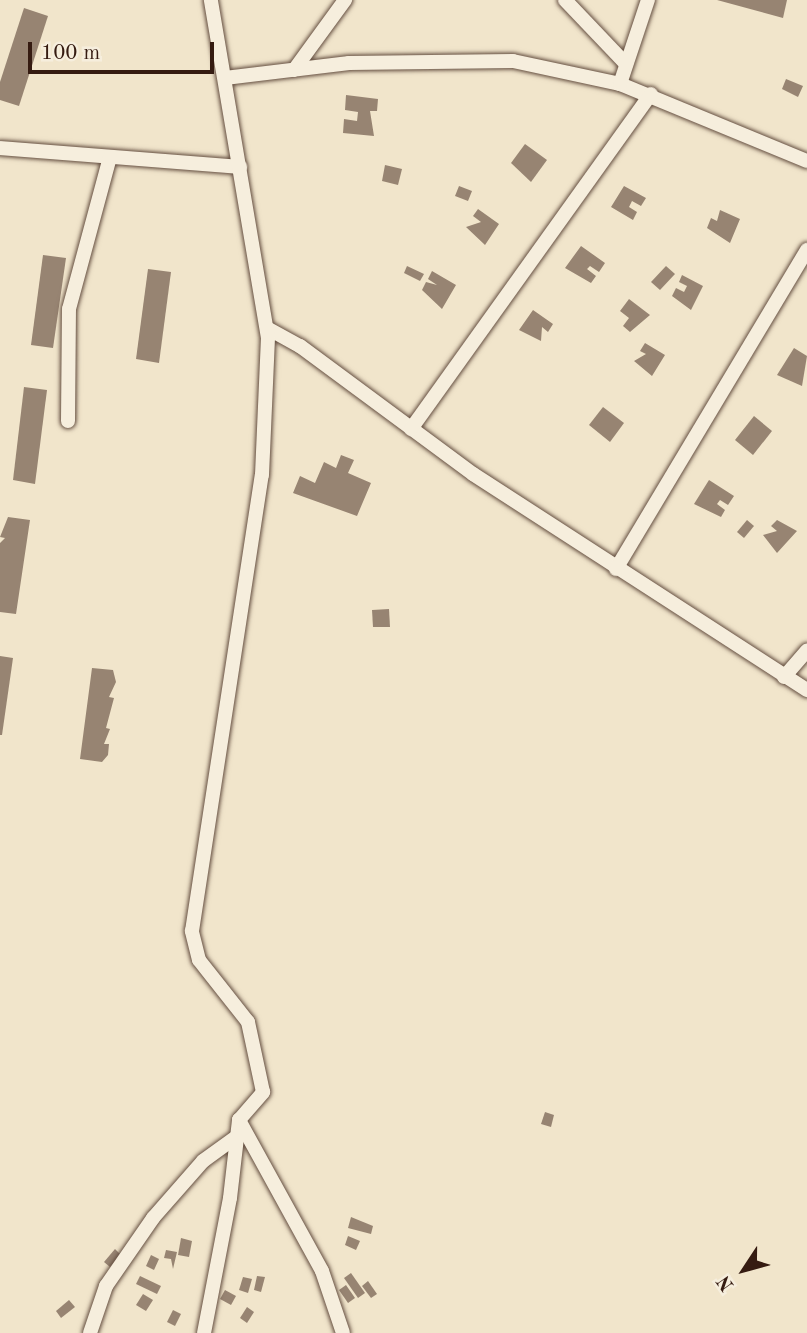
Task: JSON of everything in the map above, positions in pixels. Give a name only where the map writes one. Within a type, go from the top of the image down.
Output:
[{"type":"street","points":[[204,1333],[230,1198],[234,1138],[239,1120],[263,1092],[255,1041],[238,1003],[199,960],[192,931],[262,475],[267,328],[211,0]]},
{"type":"street","points":[[293,70],[345,0]]},
{"type":"street","points":[[565,0],[626,64]]},
{"type":"street","points":[[620,83],[648,0]]},
{"type":"street","points":[[225,78],[293,70],[482,58],[620,83],[807,160]]},
{"type":"street","points":[[411,429],[651,94]]},
{"type":"street","points":[[0,148],[240,167]]},
{"type":"street","points":[[68,421],[69,309],[110,157]]},
{"type":"street","points":[[616,569],[807,250]]},
{"type":"street","points":[[267,328],[300,346],[411,429],[616,569],[807,691]]},
{"type":"street","points":[[784,677],[807,651]]},
{"type":"street","points":[[239,1120],[322,1271],[343,1333]]},
{"type":"street","points":[[90,1333],[106,1286],[153,1218],[203,1161],[234,1138]]},
{"type":"building","points":[[717,0],[787,0],[783,18]]},
{"type":"building","points":[[24,8],[48,16],[19,106],[0,100],[0,82]]},
{"type":"building","points":[[786,79],[803,86],[798,97],[782,89]]},
{"type":"building","points":[[346,95],[378,99],[377,111],[370,111],[374,136],[343,133],[344,119],[357,121],[358,112],[345,110]]},
{"type":"building","points":[[525,144],[547,160],[531,182],[511,163]]},
{"type":"building","points":[[385,165],[402,169],[398,185],[382,181]]},
{"type":"building","points":[[459,186],[472,191],[468,201],[455,196]]},
{"type":"building","points":[[624,186],[646,198],[641,206],[632,201],[629,207],[637,212],[633,220],[611,207]]},
{"type":"building","points":[[478,209],[499,224],[485,245],[466,227],[481,222],[473,216]]},
{"type":"building","points":[[720,210],[740,219],[730,243],[707,228],[711,218],[717,221]]},
{"type":"building","points":[[581,246],[605,263],[599,272],[590,266],[587,269],[596,276],[591,283],[565,268]]},
{"type":"building","points":[[43,255],[66,258],[53,348],[31,345]]},
{"type":"building","points":[[407,266],[424,274],[420,281],[404,273]]},
{"type":"building","points":[[666,266],[675,274],[660,290],[651,282]]},
{"type":"building","points":[[148,269],[171,272],[159,363],[136,359]]},
{"type":"building","points":[[432,271],[456,285],[442,309],[422,290],[426,282],[437,285],[428,279]]},
{"type":"building","points":[[682,275],[703,286],[691,310],[672,296],[676,288],[684,292],[687,286],[679,282]]},
{"type":"building","points":[[629,299],[650,315],[630,332],[623,326],[629,318],[620,311]]},
{"type":"building","points":[[533,310],[553,324],[548,332],[542,327],[541,341],[519,330]]},
{"type":"building","points":[[645,343],[665,355],[652,376],[634,361],[646,354],[640,351]]},
{"type":"building","points":[[794,348],[807,356],[802,386],[777,375]]},
{"type":"building","points":[[24,387],[47,390],[35,484],[13,480]]},
{"type":"building","points":[[603,407],[624,423],[610,442],[589,425]]},
{"type":"building","points":[[754,416],[772,431],[753,455],[735,440]]},
{"type":"building","points":[[341,455],[354,460],[348,473],[371,483],[357,516],[293,493],[300,476],[315,483],[324,462],[336,468]]},
{"type":"building","points":[[709,480],[734,496],[728,505],[720,500],[717,504],[725,510],[721,517],[694,504]]},
{"type":"building","points":[[8,517],[30,520],[16,614],[0,612],[0,543],[5,538],[0,537]]},
{"type":"building","points":[[747,520],[754,526],[744,538],[737,532]]},
{"type":"building","points":[[777,520],[797,531],[777,553],[763,535],[777,531],[771,526]]},
{"type":"building","points":[[389,609],[390,627],[373,627],[372,610]]},
{"type":"building","points":[[0,656],[13,658],[2,735],[0,735]]},
{"type":"building","points":[[92,668],[113,670],[116,682],[109,697],[114,698],[106,728],[110,729],[104,744],[109,744],[108,755],[102,762],[80,759]]},
{"type":"building","points":[[545,1112],[554,1115],[551,1127],[541,1124]]},
{"type":"building","points":[[351,1217],[373,1226],[371,1234],[348,1228]]},
{"type":"building","points":[[348,1236],[360,1241],[356,1250],[345,1245]]},
{"type":"building","points":[[181,1238],[192,1241],[189,1257],[178,1255]]},
{"type":"building","points":[[115,1249],[121,1255],[110,1267],[104,1262]]},
{"type":"building","points":[[166,1250],[177,1252],[173,1269],[171,1259],[164,1258]]},
{"type":"building","points":[[151,1255],[159,1259],[154,1270],[146,1266]]},
{"type":"building","points":[[351,1273],[365,1293],[358,1298],[344,1278]]},
{"type":"building","points":[[140,1276],[161,1286],[157,1294],[136,1284]]},
{"type":"building","points":[[257,1276],[265,1277],[261,1292],[254,1290]]},
{"type":"building","points":[[243,1277],[252,1279],[248,1293],[239,1290]]},
{"type":"building","points":[[368,1281],[377,1294],[371,1298],[362,1286]]},
{"type":"building","points":[[346,1285],[355,1298],[348,1303],[339,1290]]},
{"type":"building","points":[[225,1290],[236,1296],[231,1305],[220,1299]]},
{"type":"building","points":[[143,1294],[153,1300],[146,1311],[136,1305]]},
{"type":"building","points":[[69,1300],[75,1307],[61,1318],[56,1311]]},
{"type":"building","points":[[247,1307],[254,1312],[247,1323],[240,1318]]},
{"type":"building","points":[[173,1310],[181,1314],[175,1326],[167,1322]]}]
